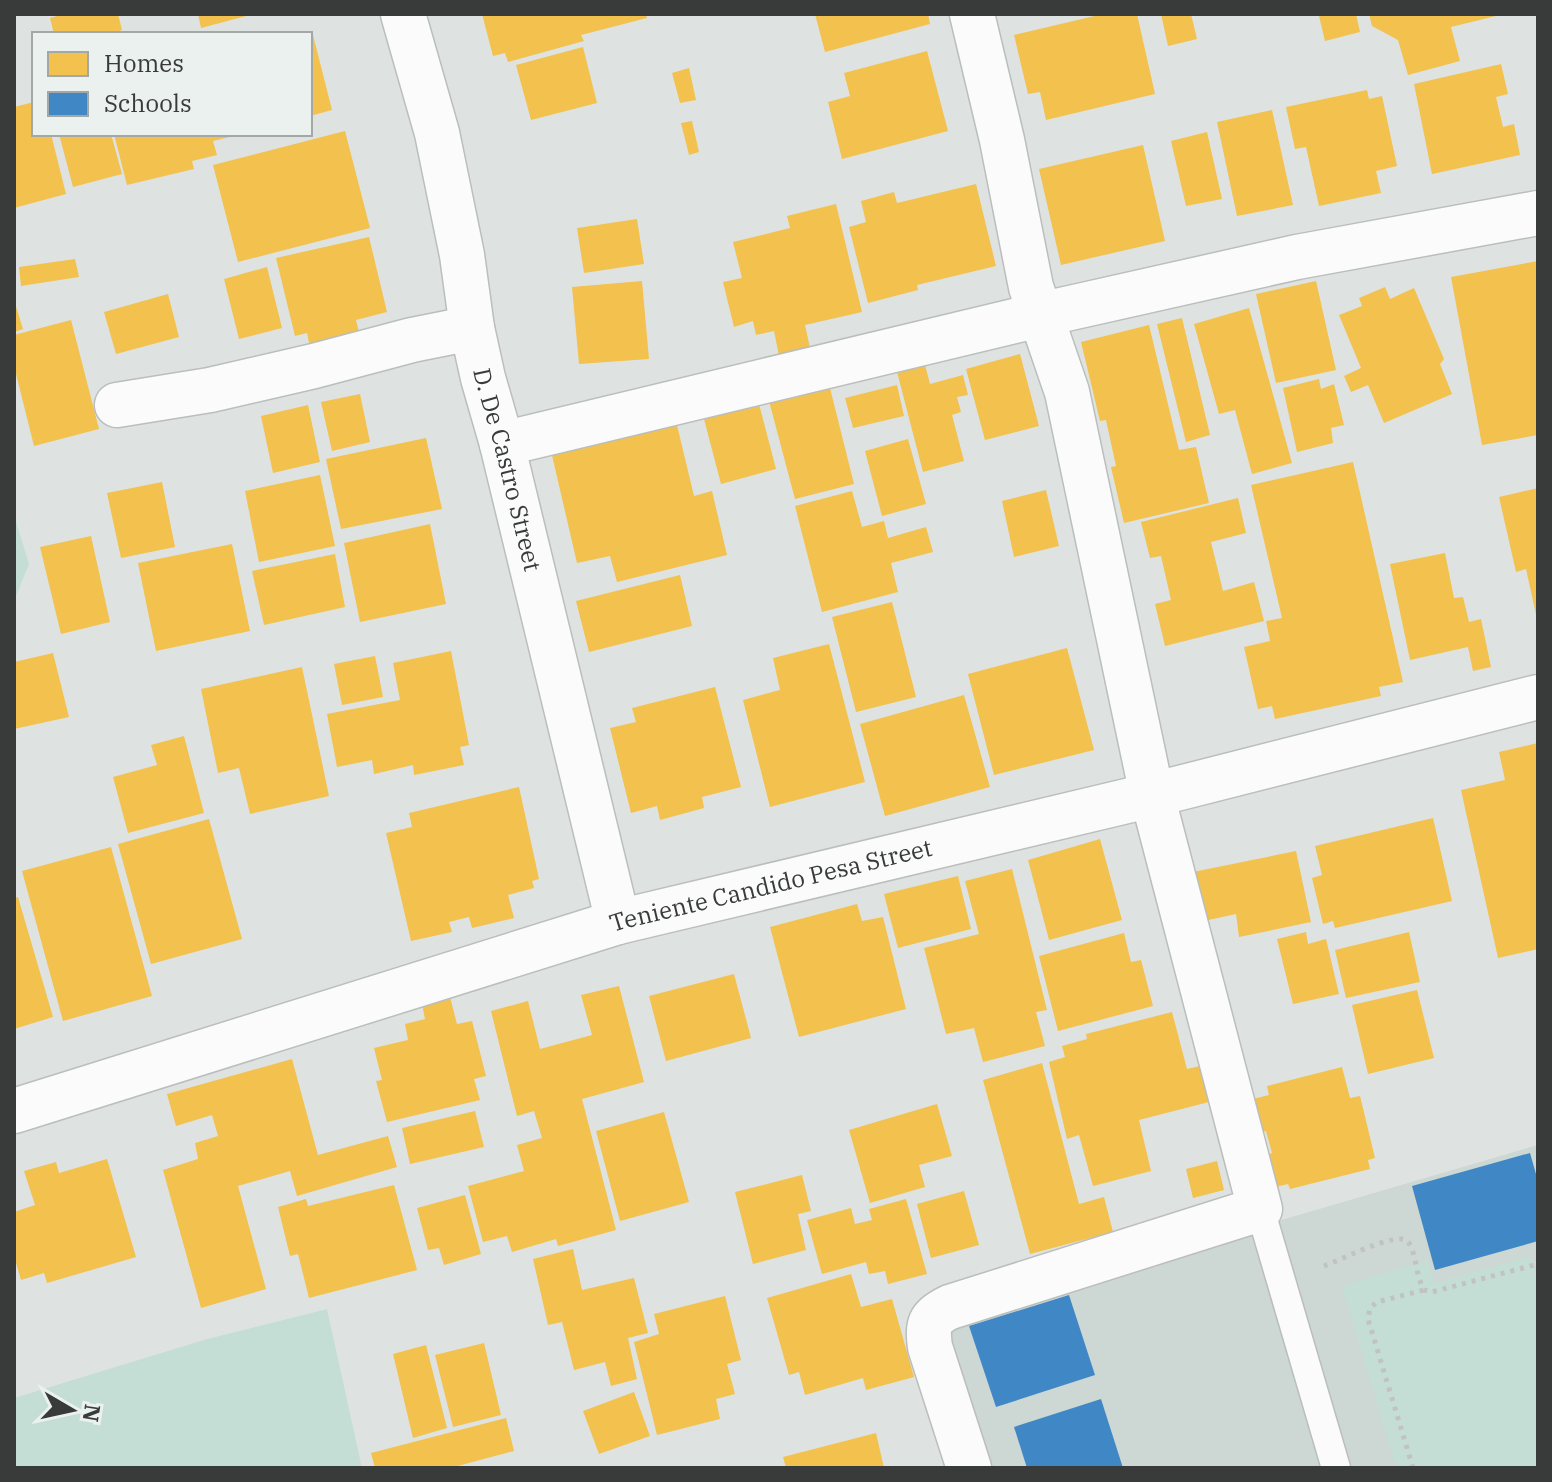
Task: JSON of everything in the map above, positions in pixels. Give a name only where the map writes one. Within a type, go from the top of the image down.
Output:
[{"type":"street","name":"D. De Castro Street","points":[[403,14],[437,133],[483,378],[502,444],[618,922]]},
{"type":"street","points":[[969,1468],[930,1347],[930,1321],[938,1313],[1260,1209],[1152,795],[1067,392],[1031,287],[1002,140],[972,14]]},
{"type":"street","points":[[502,444],[1039,315],[1297,257],[1538,213]]},
{"type":"street","points":[[117,405],[210,390],[472,328]]},
{"type":"street","name":"Teniente Candido Pesa Street","points":[[14,1111],[618,922],[1152,795],[1538,697]]},
{"type":"lane","points":[[1260,1209],[1336,1468]]},
{"type":"path","points":[[1281,1284],[1382,1242],[1399,1239],[1406,1240],[1410,1245],[1419,1283],[1424,1290]]},
{"type":"path","points":[[1413,1468],[1368,1319],[1370,1308],[1377,1302],[1424,1290],[1432,1292],[1538,1264]]},
{"type":"shaded area","points":[[1538,1145],[1538,1468],[986,1468],[949,1344],[956,1324],[1248,1227]]},
{"type":"green space","points":[[14,515],[29,564],[14,601]]},
{"type":"green space","points":[[1531,1256],[1538,1281],[1538,1468],[1396,1468],[1342,1286],[1427,1260],[1435,1283]]},
{"type":"green space","points":[[327,1309],[362,1468],[14,1468],[14,1398],[207,1339]]},
{"type":"building: Homes","points":[[64,14],[118,14],[122,30],[54,32],[50,18]]},
{"type":"building: Homes","points":[[198,14],[250,14],[250,15],[201,28]]},
{"type":"building: Homes","points":[[482,14],[646,14],[647,18],[581,35],[584,41],[508,62],[505,53],[493,56]]},
{"type":"building: Homes","points":[[815,14],[928,14],[930,24],[825,52]]},
{"type":"building: Homes","points":[[1103,14],[1137,14],[1155,94],[1046,120],[1040,92],[1028,94],[1014,35]]},
{"type":"building: Homes","points":[[1161,14],[1191,14],[1197,39],[1168,46]]},
{"type":"building: Homes","points":[[1356,14],[1360,32],[1325,41],[1319,16]]},
{"type":"building: Homes","points":[[1369,14],[1500,15],[1451,27],[1460,61],[1408,75],[1398,40],[1372,26]]},
{"type":"building: Homes","points":[[312,35],[332,110],[312,115]]},
{"type":"building: Homes","points":[[583,47],[597,103],[531,120],[516,65]]},
{"type":"building: Homes","points":[[927,51],[948,131],[842,159],[828,102],[850,96],[844,73]]},
{"type":"building: Homes","points":[[1501,64],[1508,94],[1496,97],[1503,127],[1514,124],[1520,155],[1432,174],[1414,84]]},
{"type":"building: Homes","points":[[689,68],[696,100],[680,103],[672,73]]},
{"type":"building: Homes","points":[[1367,90],[1369,99],[1382,96],[1397,166],[1376,171],[1381,193],[1319,206],[1306,147],[1295,149],[1286,107]]},
{"type":"building: Homes","points":[[32,102],[32,136],[52,136],[66,194],[14,208],[14,107]]},
{"type":"building: Homes","points":[[1272,110],[1293,205],[1237,216],[1217,122]]},
{"type":"building: Homes","points":[[692,121],[699,152],[689,155],[681,123]]},
{"type":"building: Homes","points":[[345,131],[370,228],[238,262],[213,165]]},
{"type":"building: Homes","points":[[1207,132],[1222,199],[1186,206],[1171,141]]},
{"type":"building: Homes","points":[[60,136],[112,136],[122,174],[73,187]]},
{"type":"building: Homes","points":[[115,136],[234,136],[213,141],[217,155],[192,161],[194,169],[127,185]]},
{"type":"building: Homes","points":[[1143,145],[1165,241],[1061,265],[1039,169]]},
{"type":"building: Homes","points":[[976,184],[996,266],[917,285],[918,290],[868,303],[849,227],[866,222],[861,201],[894,192],[897,203]]},
{"type":"building: Homes","points":[[836,204],[862,312],[805,325],[810,348],[779,356],[774,331],[756,335],[753,321],[734,327],[723,282],[742,278],[733,242],[790,228],[787,216]]},
{"type":"building: Homes","points":[[637,219],[644,264],[584,273],[577,228]]},
{"type":"building: Homes","points":[[369,237],[387,312],[356,320],[360,336],[310,348],[307,333],[295,336],[276,258]]},
{"type":"building: Homes","points":[[75,259],[79,277],[21,286],[19,267]]},
{"type":"building: Homes","points":[[1538,261],[1538,435],[1482,445],[1451,277]]},
{"type":"building: Homes","points":[[267,267],[282,328],[239,339],[224,279]]},
{"type":"building: Homes","points":[[642,281],[649,359],[579,364],[572,287]]},
{"type":"building: Homes","points":[[1316,281],[1336,370],[1276,383],[1256,294]]},
{"type":"building: Homes","points":[[1385,287],[1390,299],[1414,288],[1444,359],[1440,364],[1452,394],[1384,423],[1368,385],[1351,392],[1344,376],[1361,368],[1339,315],[1362,306],[1359,298]]},
{"type":"building: Homes","points":[[168,294],[179,337],[116,354],[104,312]]},
{"type":"building: Homes","points":[[14,300],[23,329],[14,332]]},
{"type":"building: Homes","points":[[1249,308],[1292,463],[1252,474],[1235,410],[1219,414],[1194,324]]},
{"type":"building: Homes","points":[[1182,318],[1210,435],[1186,442],[1157,324]]},
{"type":"building: Homes","points":[[71,320],[99,429],[34,446],[14,366],[14,335]]},
{"type":"building: Homes","points":[[1149,325],[1179,450],[1196,447],[1209,503],[1124,523],[1111,467],[1116,466],[1106,420],[1100,421],[1081,342]]},
{"type":"building: Homes","points":[[1020,354],[1039,426],[985,440],[966,369]]},
{"type":"building: Homes","points":[[924,361],[930,384],[963,375],[968,395],[957,397],[961,412],[952,415],[964,461],[923,472],[896,368]]},
{"type":"building: Homes","points":[[1319,379],[1321,389],[1334,384],[1344,425],[1331,428],[1333,443],[1297,452],[1283,388]]},
{"type":"building: Homes","points":[[829,384],[854,484],[795,499],[769,401]]},
{"type":"building: Homes","points":[[897,385],[904,416],[853,428],[845,398]]},
{"type":"building: Homes","points":[[360,394],[370,442],[332,451],[321,402]]},
{"type":"building: Homes","points":[[759,404],[776,469],[721,484],[704,419]]},
{"type":"building: Homes","points":[[308,405],[320,462],[273,473],[261,416]]},
{"type":"building: Homes","points":[[676,421],[694,496],[712,491],[727,555],[617,582],[610,556],[577,563],[551,451]]},
{"type":"building: Homes","points":[[426,438],[442,509],[341,529],[326,459]]},
{"type":"building: Homes","points":[[908,439],[926,504],[882,516],[865,451]]},
{"type":"building: Homes","points":[[1353,462],[1403,682],[1379,687],[1381,696],[1275,719],[1272,706],[1258,709],[1244,647],[1270,641],[1266,621],[1282,618],[1251,485]]},
{"type":"building: Homes","points":[[320,475],[335,546],[259,562],[245,491]]},
{"type":"building: Homes","points":[[162,482],[175,547],[121,558],[107,493]]},
{"type":"building: Homes","points":[[1538,488],[1537,619],[1526,569],[1516,572],[1499,497]]},
{"type":"building: Homes","points":[[1046,490],[1059,546],[1014,557],[1002,501]]},
{"type":"building: Homes","points":[[852,491],[862,527],[884,521],[888,538],[926,527],[933,552],[891,563],[898,592],[822,612],[795,506]]},
{"type":"building: Homes","points":[[1238,498],[1246,533],[1211,542],[1223,591],[1254,582],[1264,621],[1165,646],[1155,604],[1171,600],[1161,556],[1150,558],[1141,522]]},
{"type":"building: Homes","points":[[430,524],[446,604],[360,622],[344,543]]},
{"type":"building: Homes","points":[[91,536],[110,622],[61,634],[40,547]]},
{"type":"building: Homes","points":[[232,544],[250,631],[156,651],[138,563]]},
{"type":"building: Homes","points":[[1445,553],[1454,598],[1463,597],[1469,622],[1481,619],[1491,667],[1473,671],[1468,647],[1410,660],[1390,564]]},
{"type":"building: Homes","points":[[335,554],[345,607],[264,625],[252,571]]},
{"type":"building: Homes","points":[[680,575],[692,626],[589,652],[576,601]]},
{"type":"building: Homes","points":[[892,602],[916,697],[856,712],[832,617]]},
{"type":"building: Homes","points":[[829,644],[865,782],[770,807],[743,700],[780,690],[773,658]]},
{"type":"building: Homes","points":[[1067,648],[1094,750],[994,775],[968,674]]},
{"type":"building: Homes","points":[[451,651],[469,745],[460,747],[464,765],[414,775],[413,765],[374,774],[372,760],[337,767],[327,714],[400,700],[393,663]]},
{"type":"building: Homes","points":[[53,653],[69,717],[14,729],[14,662]]},
{"type":"building: Homes","points":[[375,656],[383,697],[342,705],[334,664]]},
{"type":"building: Homes","points":[[302,667],[329,796],[250,814],[239,768],[218,773],[201,689]]},
{"type":"building: Homes","points":[[715,687],[741,787],[702,797],[704,808],[660,820],[657,806],[631,813],[610,728],[636,722],[632,708]]},
{"type":"building: Homes","points":[[964,695],[990,787],[885,816],[860,724]]},
{"type":"building: Homes","points":[[184,736],[204,813],[128,833],[113,777],[157,765],[151,745]]},
{"type":"building: Homes","points":[[1538,743],[1538,949],[1498,958],[1461,790],[1505,780],[1499,752]]},
{"type":"building: Homes","points":[[519,787],[539,879],[532,881],[534,888],[508,895],[514,918],[472,928],[469,917],[449,922],[452,932],[411,941],[386,833],[412,827],[409,813]]},
{"type":"building: Homes","points":[[1433,818],[1452,901],[1335,928],[1333,921],[1323,924],[1312,878],[1322,875],[1315,846]]},
{"type":"building: Homes","points":[[209,819],[242,939],[151,964],[118,844]]},
{"type":"building: Homes","points":[[1100,839],[1122,920],[1049,940],[1028,860]]},
{"type":"building: Homes","points":[[111,847],[152,996],[63,1021],[22,871]]},
{"type":"building: Homes","points":[[1296,851],[1311,922],[1239,937],[1236,914],[1204,921],[1193,872]]},
{"type":"building: Homes","points":[[1012,869],[1047,1010],[1036,1012],[1045,1046],[983,1062],[974,1028],[946,1034],[924,948],[979,934],[965,881]]},
{"type":"building: Homes","points":[[958,876],[971,929],[898,948],[884,894]]},
{"type":"building: Homes","points":[[18,897],[53,1017],[14,1029],[14,898]]},
{"type":"building: Homes","points":[[857,904],[862,921],[883,917],[906,1009],[799,1037],[770,927]]},
{"type":"building: Homes","points":[[1306,932],[1308,944],[1326,939],[1339,994],[1293,1004],[1277,939]]},
{"type":"building: Homes","points":[[1409,932],[1420,982],[1346,998],[1335,950]]},
{"type":"building: Homes","points":[[1124,933],[1131,962],[1141,960],[1153,1006],[1058,1031],[1039,956]]},
{"type":"building: Homes","points":[[734,974],[751,1038],[666,1061],[649,996]]},
{"type":"building: Homes","points":[[619,986],[644,1082],[582,1099],[616,1230],[558,1246],[556,1239],[512,1252],[507,1236],[483,1242],[468,1186],[524,1171],[517,1145],[542,1138],[534,1111],[517,1116],[491,1011],[528,1001],[540,1049],[592,1035],[581,995]]},
{"type":"building: Homes","points":[[1417,990],[1434,1058],[1368,1074],[1352,1005]]},
{"type":"building: Homes","points":[[450,997],[457,1024],[472,1021],[486,1076],[474,1079],[480,1100],[387,1122],[376,1081],[382,1080],[374,1048],[408,1040],[405,1024],[425,1019],[422,1004]]},
{"type":"building: Homes","points":[[1172,1012],[1187,1069],[1200,1066],[1209,1102],[1139,1120],[1151,1171],[1093,1186],[1079,1135],[1067,1139],[1049,1062],[1065,1057],[1062,1046],[1087,1039],[1086,1034]]},
{"type":"building: Homes","points":[[292,1059],[318,1155],[388,1136],[397,1167],[297,1196],[290,1171],[238,1186],[266,1289],[201,1308],[163,1170],[198,1159],[195,1143],[218,1136],[212,1115],[176,1126],[167,1094]]},
{"type":"building: Homes","points":[[1042,1063],[1079,1204],[1104,1197],[1113,1232],[1030,1254],[983,1080]]},
{"type":"building: Homes","points":[[1342,1067],[1350,1098],[1360,1096],[1375,1158],[1368,1160],[1370,1169],[1290,1189],[1288,1184],[1271,1188],[1263,1156],[1272,1153],[1266,1131],[1257,1133],[1249,1100],[1269,1095],[1267,1086]]},
{"type":"building: Homes","points":[[937,1104],[952,1156],[919,1165],[925,1187],[870,1203],[849,1130]]},
{"type":"building: Homes","points":[[475,1111],[484,1147],[410,1164],[402,1128]]},
{"type":"building: Homes","points":[[664,1112],[689,1202],[620,1221],[596,1131]]},
{"type":"building: Homes","points":[[107,1159],[136,1257],[47,1283],[44,1273],[21,1280],[14,1256],[14,1212],[35,1205],[24,1171],[56,1162],[59,1173]]},
{"type":"building: Homes","points":[[1217,1161],[1224,1190],[1193,1198],[1186,1169]]},
{"type":"building: Homes","points":[[802,1175],[811,1211],[798,1214],[806,1250],[753,1264],[735,1192]]},
{"type":"building: Homes","points":[[394,1185],[417,1270],[309,1298],[298,1254],[290,1256],[278,1207],[306,1199],[308,1206]]},
{"type":"building: Homes","points":[[964,1191],[979,1245],[931,1258],[917,1204]]},
{"type":"building: Homes","points":[[465,1195],[481,1254],[444,1265],[439,1248],[428,1250],[417,1208]]},
{"type":"building: Homes","points":[[906,1199],[927,1274],[888,1284],[885,1271],[869,1274],[866,1262],[822,1274],[807,1220],[851,1208],[855,1224],[872,1220],[869,1209]]},
{"type":"building: Homes","points":[[573,1249],[582,1290],[634,1278],[648,1333],[628,1338],[637,1379],[611,1386],[605,1362],[574,1370],[562,1322],[548,1325],[533,1259]]},
{"type":"building: Homes","points":[[851,1274],[861,1307],[892,1299],[914,1377],[866,1390],[863,1378],[805,1395],[799,1372],[789,1375],[767,1298]]},
{"type":"building: Homes","points":[[725,1296],[741,1360],[727,1364],[735,1394],[716,1399],[720,1419],[657,1435],[634,1342],[659,1334],[654,1314]]},
{"type":"building: Homes","points":[[484,1343],[501,1415],[453,1427],[435,1355]]},
{"type":"building: Homes","points":[[426,1345],[447,1428],[413,1438],[393,1354]]},
{"type":"building: Homes","points":[[634,1392],[650,1436],[599,1454],[583,1411]]},
{"type":"building: Homes","points":[[506,1418],[514,1451],[450,1468],[375,1468],[371,1453]]},
{"type":"building: Homes","points":[[876,1433],[884,1468],[786,1468],[783,1457]]},
{"type":"building: Schools","points":[[1530,1153],[1538,1181],[1538,1241],[1435,1270],[1412,1186]]},
{"type":"building: Schools","points":[[1069,1295],[1095,1375],[996,1407],[969,1326]]},
{"type":"building: Schools","points":[[1101,1399],[1123,1468],[1027,1468],[1014,1427]]}]
